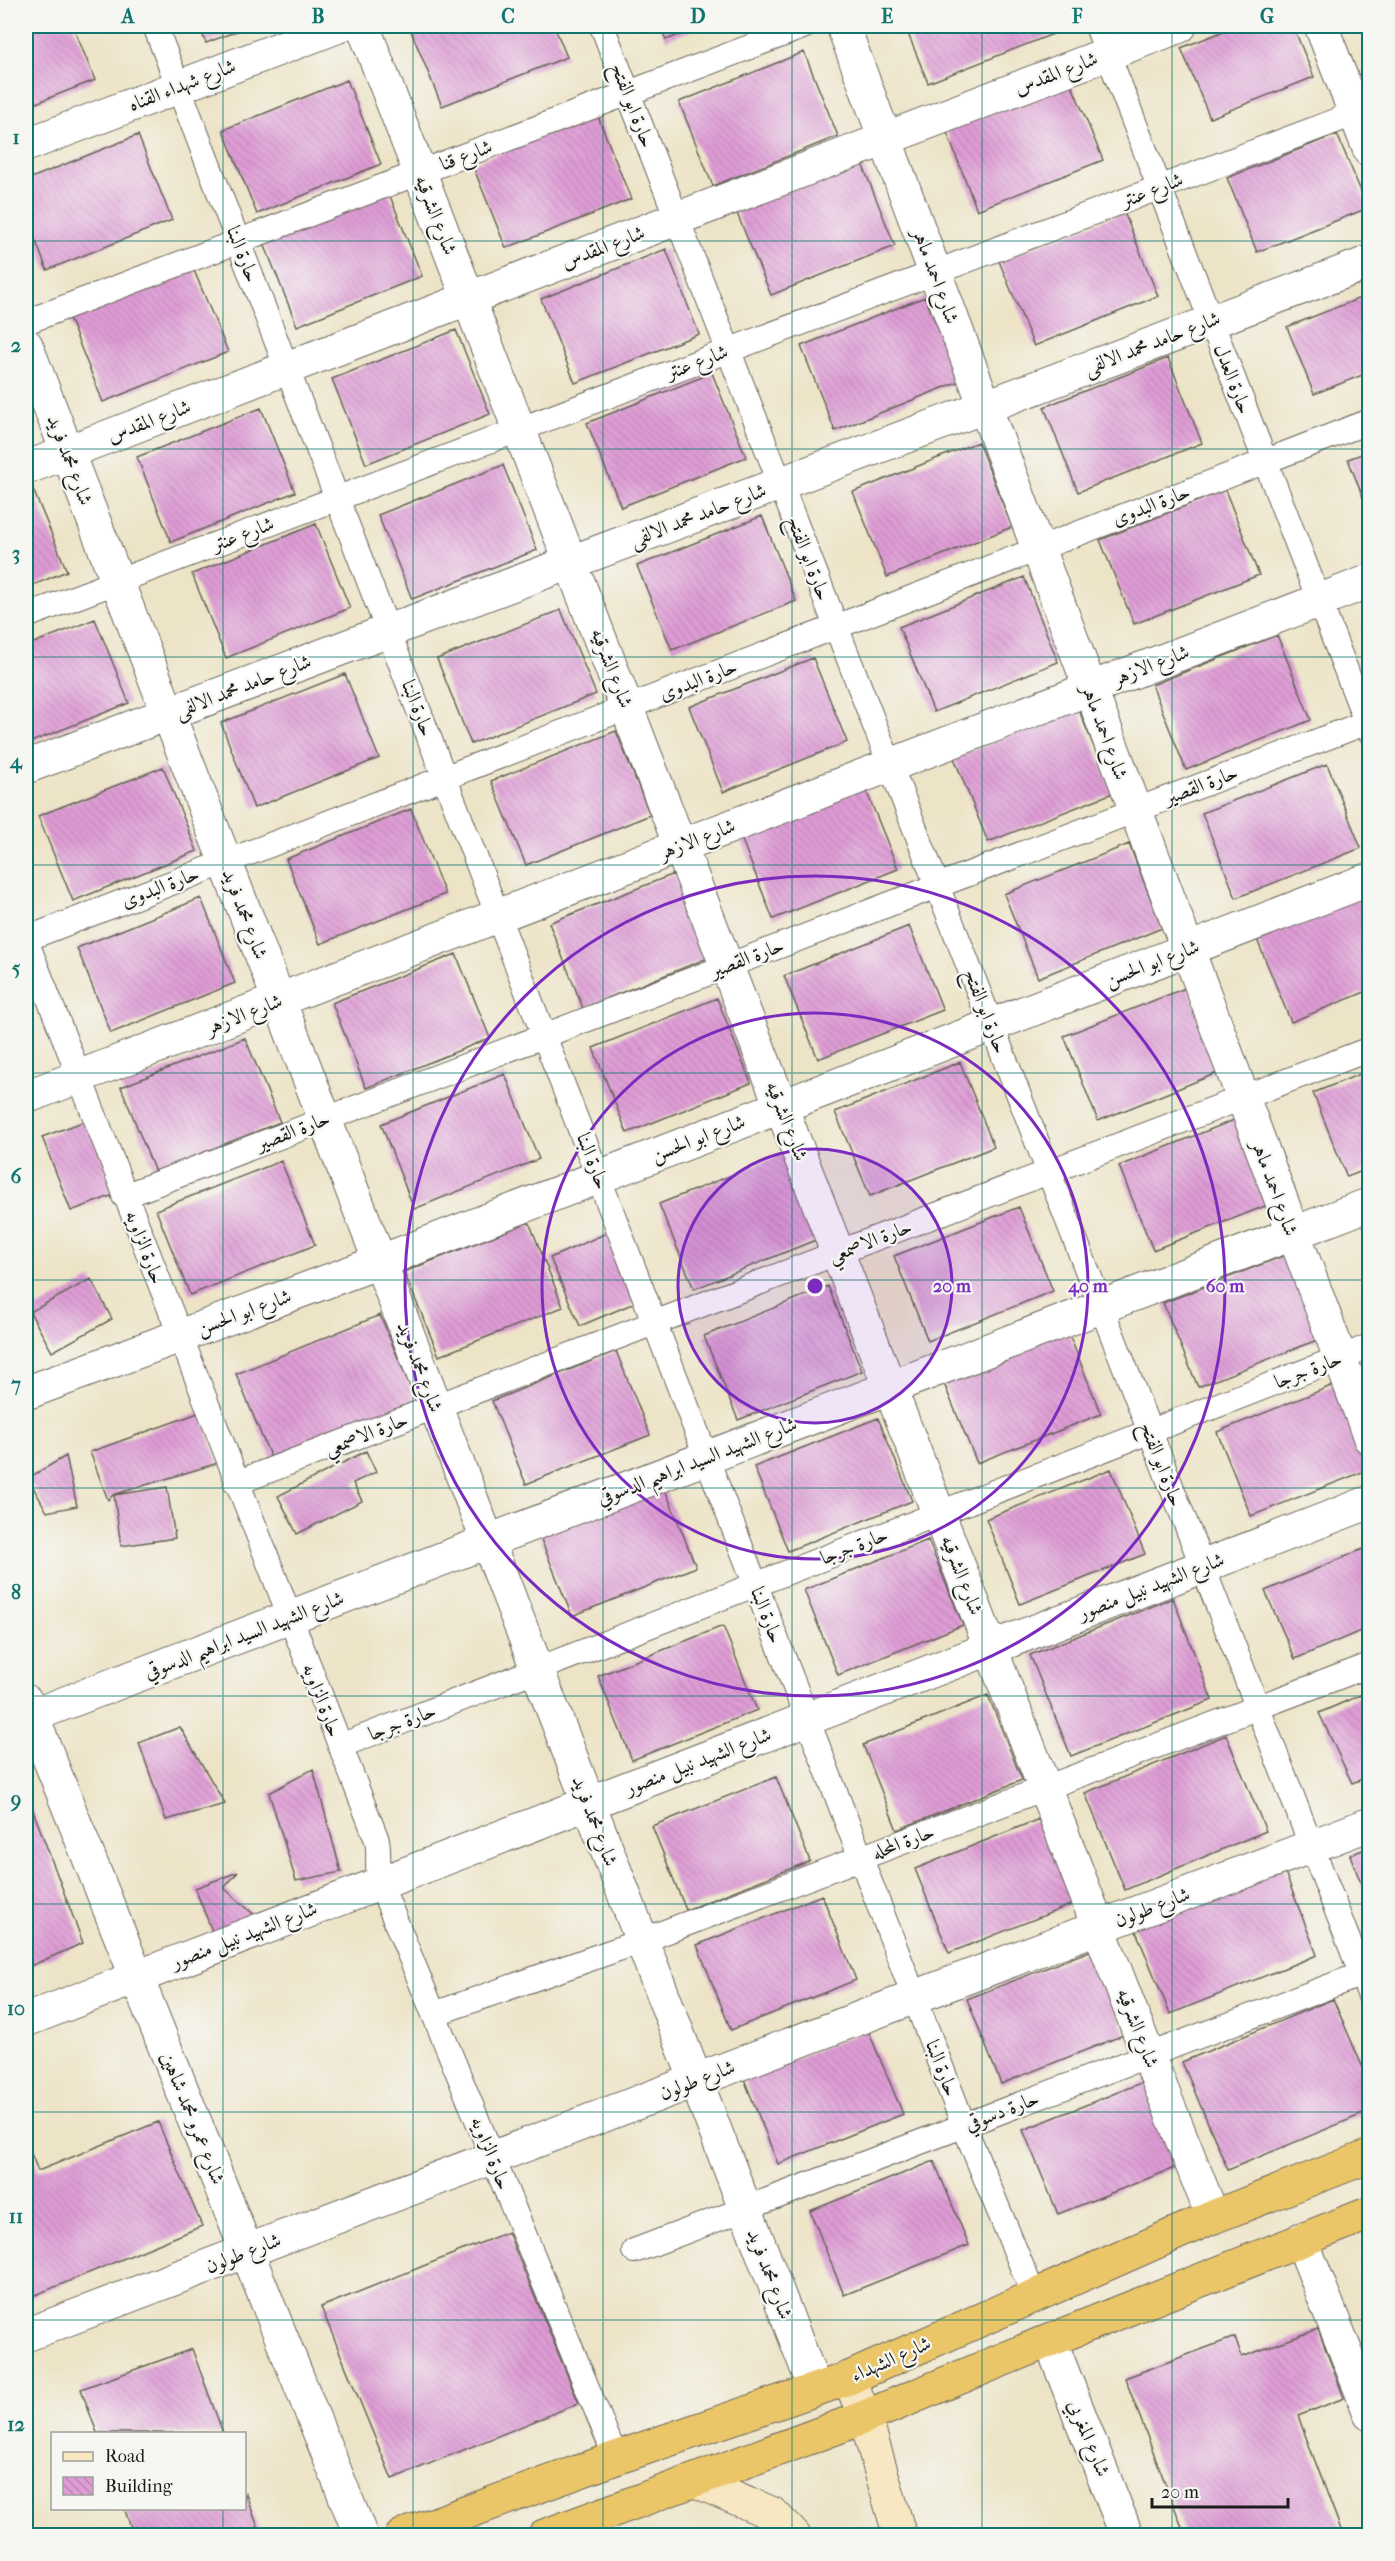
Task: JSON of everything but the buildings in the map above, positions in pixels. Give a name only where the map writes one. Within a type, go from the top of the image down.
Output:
[{"type":"highway","name":"شارع الشهداء","points":[[402,2535],[849,2378],[1213,2217],[1370,2156]]},
{"type":"highway","points":[[544,2535],[865,2417],[1050,2340],[1370,2213]]},
{"type":"main road","points":[[849,2378],[865,2417],[900,2535]]},
{"type":"main road","points":[[696,2481],[773,2514],[794,2535]]},
{"type":"street","name":"شارع شهداء القناه","points":[[26,145],[339,26]]},
{"type":"street","name":"شارع الشرقيه","points":[[363,26],[1148,2055],[1213,2217]]},
{"type":"street","name":"شارع احمد ماهر","points":[[843,26],[1338,1358],[1370,1438]]},
{"type":"street","name":"شارع المقدس","points":[[26,468],[885,139],[1102,39],[1180,26]]},
{"type":"street","points":[[1320,26],[1362,111],[1370,151]]},
{"type":"street","name":"شارع حامد محمد الالفى","points":[[26,767],[1370,262]]},
{"type":"street","name":"شارع محمد فريد","points":[[26,345],[815,2389]]},
{"type":"street","name":"شارع الازهر","points":[[26,1098],[1370,581]]},
{"type":"street","name":"شارع ابو الحسن","points":[[26,1393],[379,1262],[1370,879]]},
{"type":"street","name":"شارع الشهيد السيد ابراهيم الدسوقي","points":[[28,1712],[289,1618],[1370,1204]]},
{"type":"street","name":"شارع الشهيد نبيل منصور","points":[[26,2020],[1370,1502]]},
{"type":"street","name":"شارع عمرو محمد شاهين","points":[[28,1712],[361,2535]]},
{"type":"street","name":"شارع طولون","points":[[26,2336],[1370,1824]]},
{"type":"street","points":[[1301,2239],[1370,2413]]},
{"type":"street","name":"شارع المغربي","points":[[1050,2340],[1127,2535]]},
{"type":"lane","name":"حارة البنا","points":[[154,26],[964,2126],[1034,2295]]},
{"type":"lane","name":"حارة ابو الفتح","points":[[602,26],[1257,1708],[1367,1981]]},
{"type":"lane","name":"شارع قنا","points":[[26,322],[805,26]]},
{"type":"lane","name":"حارة العدل","points":[[1102,39],[1368,725]]},
{"type":"lane","name":"شارع عنتر","points":[[26,616],[1362,111]]},
{"type":"lane","name":"حارة البدوى","points":[[26,939],[1370,421]]},
{"type":"lane","name":"حارة القصير","points":[[124,1196],[1134,811],[1368,725]]},
{"type":"lane","name":"حارة الزاويه","points":[[26,939],[376,1840],[380,1883],[616,2458]]},
{"type":"lane","name":"حارة الاصمعي","points":[[237,1483],[1370,1049]]},
{"type":"lane","name":"حارة جرجا","points":[[340,1746],[1370,1346]]},
{"type":"lane","name":"حارة المحله","points":[[434,2014],[641,1941],[1370,1665]]},
{"type":"lane","name":"حارة دسوقي","points":[[634,2251],[1148,2055],[1367,1981]]}]
